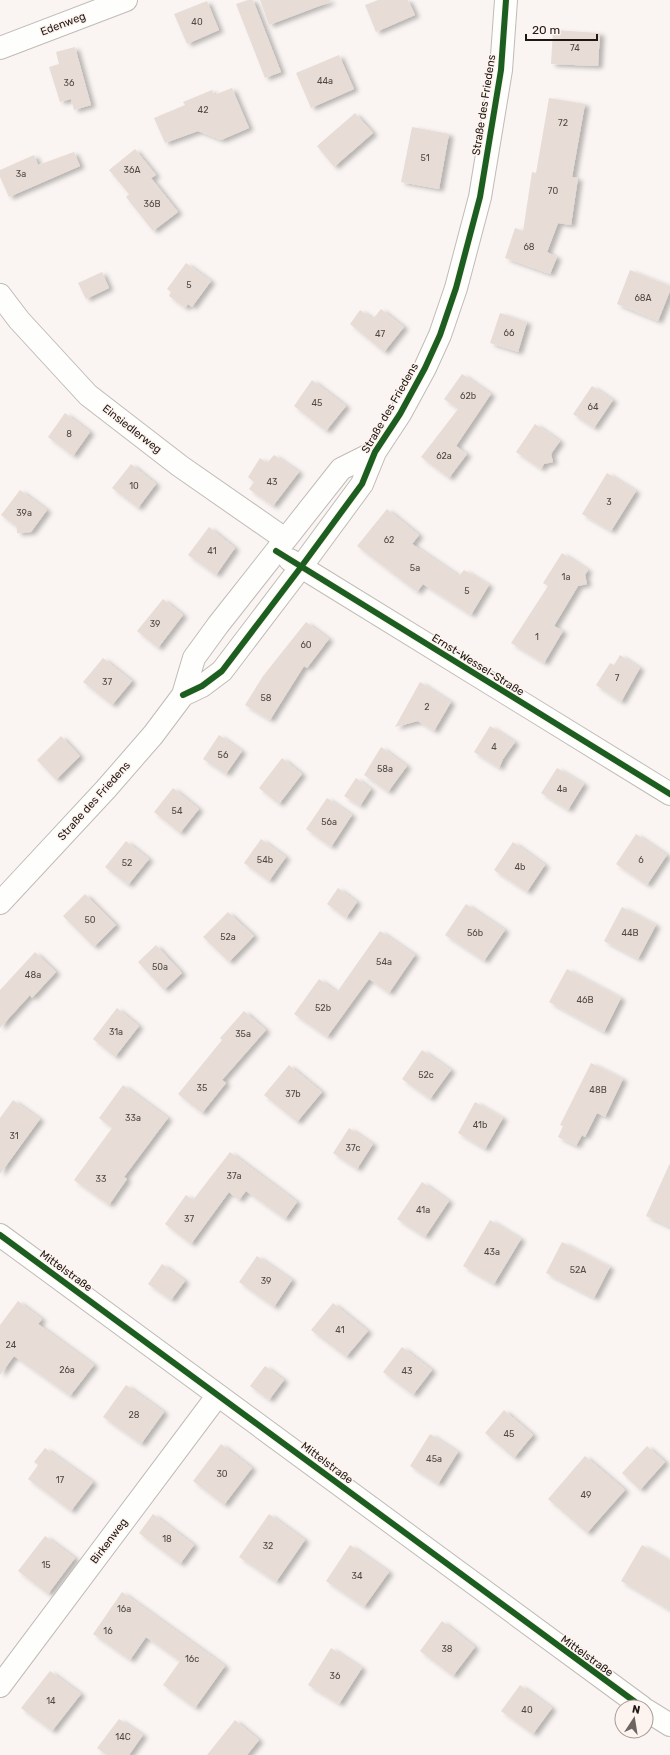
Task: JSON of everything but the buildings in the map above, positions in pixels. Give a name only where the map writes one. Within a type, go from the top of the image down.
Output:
[{"type":"street","name":"Edenweg","points":[[0,48],[126,0]]},
{"type":"street","name":"Straße des Friedens","points":[[183,695],[202,686],[222,671],[301,567],[362,484],[375,452],[400,414],[425,368],[440,335],[456,288],[480,197],[490,141],[504,42],[506,0]]},
{"type":"street","name":"Einsiedlerweg","points":[[0,295],[19,320],[88,395],[280,545]]},
{"type":"street","name":"Straße des Friedens","points":[[0,903],[106,789],[183,695],[194,658],[280,545],[342,469],[375,452]]},
{"type":"street","name":"Ernst-Wessel-Straße","points":[[280,545],[301,567],[670,794]]},
{"type":"street","name":"Mittelstraße","points":[[0,1235],[631,1699]]},
{"type":"street","name":"Birkenweg","points":[[0,1686],[218,1395]]},
{"type":"street","points":[[654,1715],[670,1725]]},
{"type":"cycle path","points":[[183,695],[202,686],[222,671],[301,567],[362,484],[375,452],[400,414],[425,368],[440,335],[456,288],[480,197],[501,70],[506,0]]},
{"type":"cycle path","points":[[276,551],[670,794]]},
{"type":"cycle path","points":[[0,1235],[631,1699]]}]
